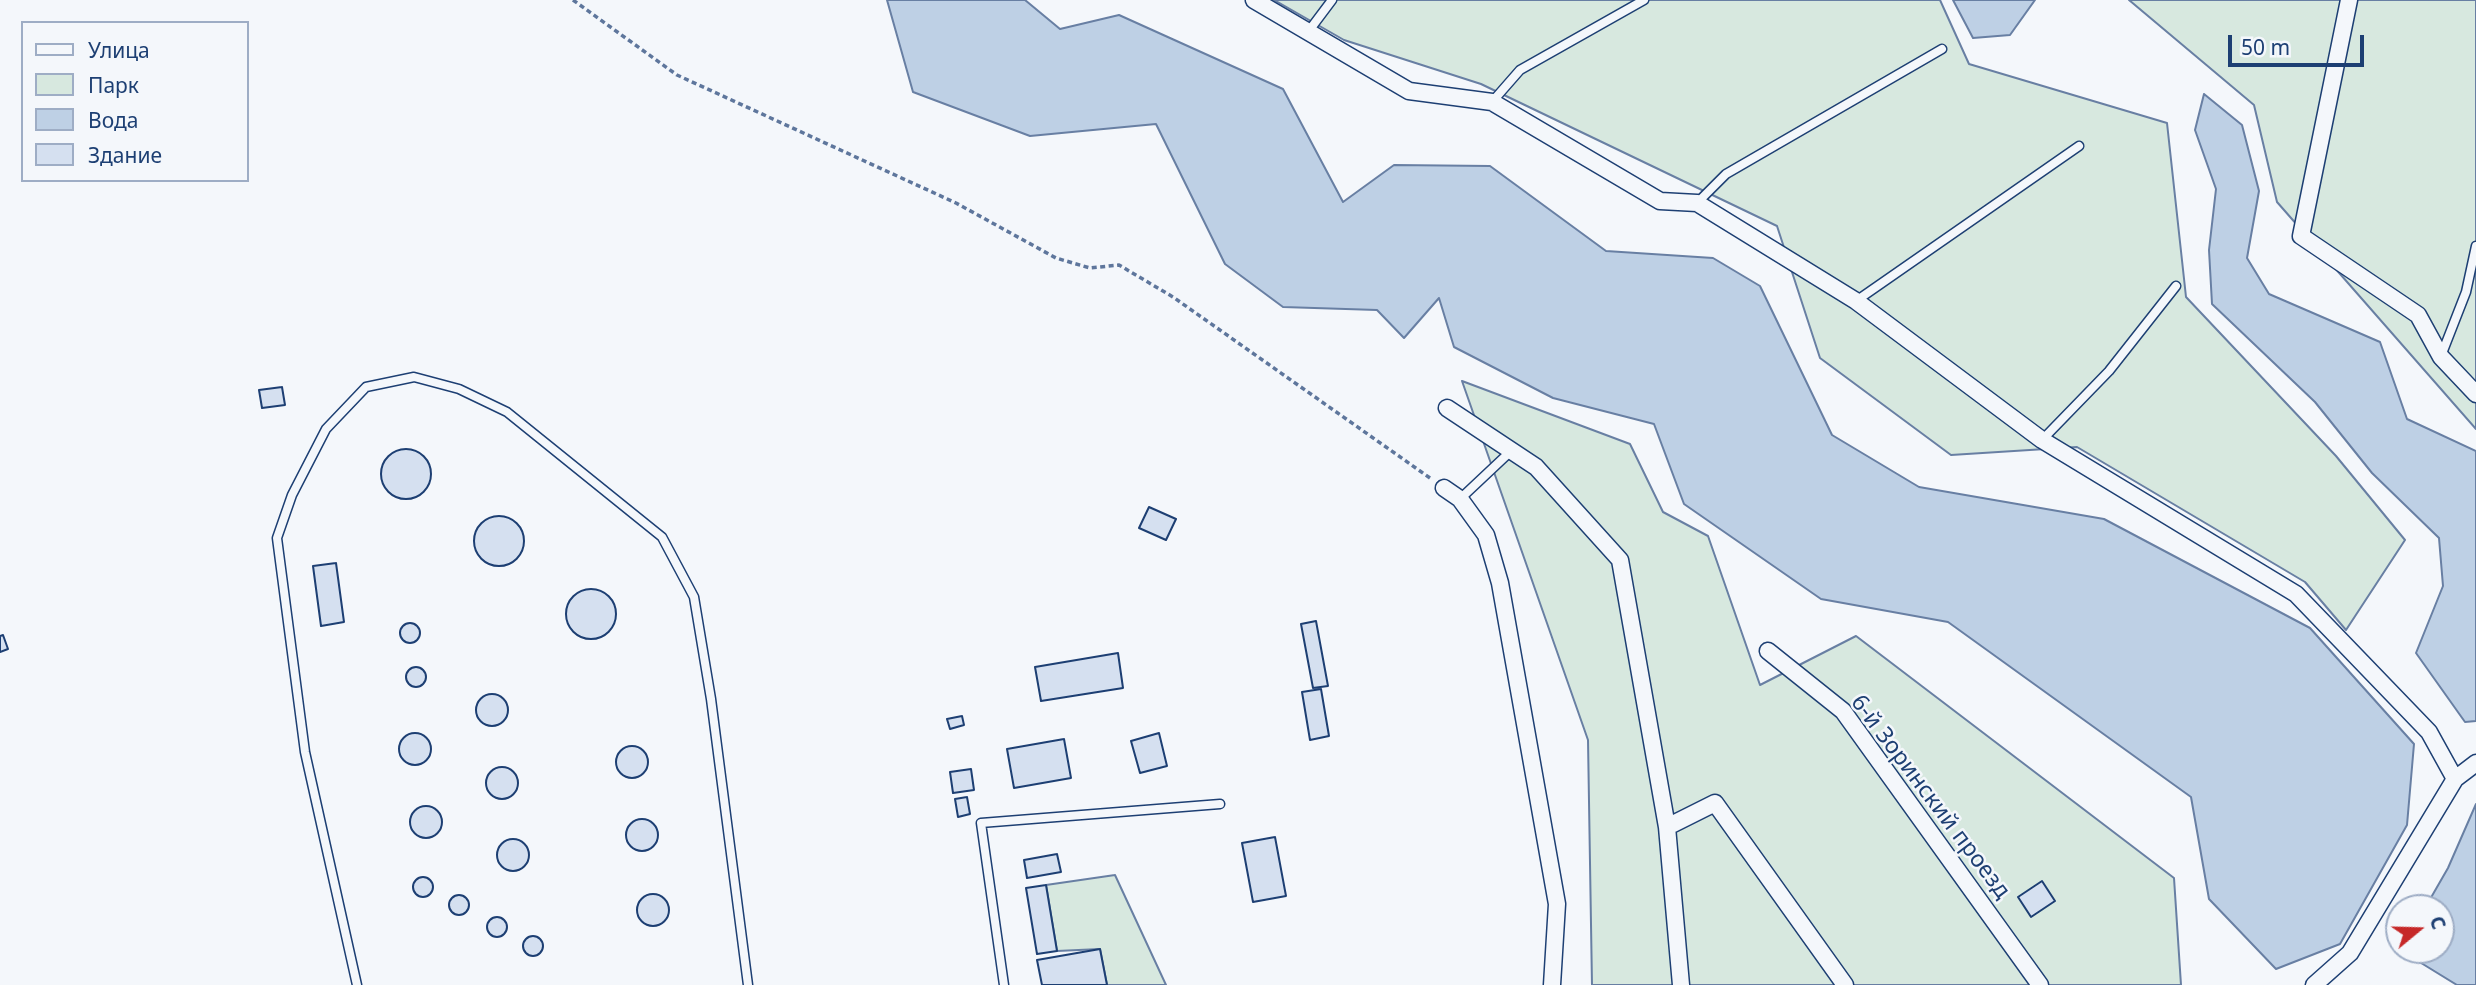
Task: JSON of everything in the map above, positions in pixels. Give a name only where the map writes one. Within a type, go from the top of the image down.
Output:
[{"type":"street","points":[[1254,0],[1409,91],[1492,102],[1660,201],[1697,203],[1856,301],[2042,440],[2296,594],[2429,732],[2455,779]]},
{"type":"street","points":[[2349,0],[2301,236],[2418,315],[2441,357],[2476,394]]},
{"type":"street","points":[[1447,408],[1536,467],[1620,560],[1667,827],[1681,985]]},
{"type":"street","points":[[1444,488],[1460,499],[1486,535],[1500,583],[1557,904],[1552,985]]},
{"type":"street","name":"6-й Зоринский проезд","points":[[1768,651],[1843,711],[2040,985]]},
{"type":"street","points":[[2314,985],[2350,953],[2455,779],[2476,763]]},
{"type":"street","points":[[1667,827],[1715,803],[1845,985]]},
{"type":"lane","points":[[1308,32],[1332,0]]},
{"type":"lane","points":[[1492,102],[1520,70],[1644,0]]},
{"type":"lane","points":[[1697,203],[1727,174],[1942,49]]},
{"type":"lane","points":[[1856,301],[2079,146]]},
{"type":"lane","points":[[2441,357],[2466,292],[2476,246]]},
{"type":"lane","points":[[2042,440],[2109,371],[2176,286]]},
{"type":"lane","points":[[357,985],[305,752],[277,538],[292,495],[326,429],[366,387],[414,377],[459,389],[507,412],[662,537],[694,597],[711,699],[748,985]]},
{"type":"lane","points":[[1460,499],[1511,451]]},
{"type":"lane","points":[[1004,985],[981,823],[1220,804]]},
{"type":"path","points":[[573,0],[677,75],[956,203],[1056,258],[1090,268],[1119,264],[1173,297],[1444,488]]},
{"type":"green space","points":[[1274,0],[1940,0],[1969,64],[2167,123],[2186,297],[2336,456],[2405,540],[2346,630],[2305,582],[2077,447],[1951,455],[1820,358],[1777,226],[1481,84],[1344,40]]},
{"type":"green space","points":[[2129,0],[2476,0],[2476,429],[2277,202],[2254,105]]},
{"type":"green space","points":[[1462,381],[1630,444],[1663,512],[1708,536],[1760,685],[1856,636],[2174,878],[2181,985],[1592,985],[1588,740]]},
{"type":"green space","points":[[1115,875],[1166,985],[1107,985],[1100,949],[1057,951],[1046,885]]},
{"type":"water","points":[[887,0],[1025,0],[1060,29],[1119,15],[1283,89],[1343,202],[1394,165],[1490,166],[1606,251],[1713,258],[1760,286],[1832,435],[1919,487],[2104,519],[2310,628],[2414,744],[2407,825],[2340,944],[2276,969],[2209,899],[2191,797],[1948,622],[1821,599],[1684,504],[1654,424],[1553,398],[1454,347],[1439,298],[1404,338],[1377,310],[1283,307],[1225,264],[1156,124],[1030,136],[913,92]]},
{"type":"water","points":[[1953,0],[2035,0],[2010,35],[1973,38]]},
{"type":"water","points":[[2204,94],[2242,125],[2259,191],[2247,258],[2269,294],[2380,342],[2407,419],[2476,451],[2476,721],[2465,722],[2416,653],[2443,586],[2439,538],[2372,473],[2315,402],[2212,304],[2209,250],[2216,189],[2195,130]]},
{"type":"water","points":[[2476,804],[2476,985],[2457,985],[2423,964],[2455,964],[2455,894],[2433,894],[2448,868]]},
{"type":"building","points":[[282,387],[285,405],[262,408],[259,390]]},
{"type":"building","points":[[406,449],[424,456],[431,474],[424,492],[406,499],[388,492],[381,474],[388,456]]},
{"type":"building","points":[[1149,507],[1176,519],[1166,540],[1139,528]]},
{"type":"building","points":[[499,516],[517,523],[524,541],[517,559],[499,566],[481,559],[474,541],[481,523]]},
{"type":"building","points":[[336,563],[344,622],[321,626],[313,566]]},
{"type":"building","points":[[591,589],[609,596],[616,614],[609,632],[591,639],[573,632],[566,614],[573,596]]},
{"type":"building","points":[[1316,621],[1328,686],[1313,688],[1301,624]]},
{"type":"building","points":[[410,623],[417,626],[420,633],[417,640],[410,643],[403,640],[400,633],[403,626]]},
{"type":"building","points":[[3,635],[8,649],[0,652],[0,636]]},
{"type":"building","points":[[1118,653],[1123,688],[1041,701],[1035,667]]},
{"type":"building","points":[[416,667],[423,670],[426,677],[423,684],[416,687],[409,684],[406,677],[409,670]]},
{"type":"building","points":[[1321,689],[1329,736],[1310,740],[1302,692]]},
{"type":"building","points":[[492,694],[504,698],[508,710],[504,722],[492,726],[480,722],[476,710],[480,698]]},
{"type":"building","points":[[962,716],[964,725],[950,729],[947,719]]},
{"type":"building","points":[[415,733],[427,737],[431,749],[427,761],[415,765],[403,761],[399,749],[403,737]]},
{"type":"building","points":[[1159,733],[1167,766],[1140,773],[1131,741]]},
{"type":"building","points":[[1064,739],[1071,778],[1014,788],[1007,749]]},
{"type":"building","points":[[632,746],[644,750],[648,762],[644,774],[632,778],[620,774],[616,762],[620,750]]},
{"type":"building","points":[[502,767],[514,771],[518,783],[514,795],[502,799],[490,795],[486,783],[490,771]]},
{"type":"building","points":[[971,769],[974,790],[953,793],[950,772]]},
{"type":"building","points":[[967,797],[970,814],[958,817],[955,799]]},
{"type":"building","points":[[426,806],[438,810],[442,822],[438,834],[426,838],[414,834],[410,822],[414,810]]},
{"type":"building","points":[[642,819],[654,823],[658,835],[654,847],[642,851],[630,847],[626,835],[630,823]]},
{"type":"building","points":[[1275,837],[1286,896],[1253,902],[1242,843]]},
{"type":"building","points":[[513,839],[525,843],[529,855],[525,867],[513,871],[501,867],[497,855],[501,843]]},
{"type":"building","points":[[1057,854],[1061,872],[1027,878],[1024,860]]},
{"type":"building","points":[[423,877],[430,880],[433,887],[430,894],[423,897],[416,894],[413,887],[416,880]]},
{"type":"building","points":[[2042,881],[2055,901],[2031,917],[2018,897]]},
{"type":"building","points":[[1046,885],[1057,951],[1037,954],[1026,888]]},
{"type":"building","points":[[653,894],[665,898],[669,910],[665,922],[653,926],[641,922],[637,910],[641,898]]},
{"type":"building","points":[[459,895],[466,898],[469,905],[466,912],[459,915],[452,912],[449,905],[452,898]]},
{"type":"building","points":[[497,917],[504,920],[507,927],[504,934],[497,937],[490,934],[487,927],[490,920]]},
{"type":"building","points":[[533,936],[540,939],[543,946],[540,953],[533,956],[526,953],[523,946],[526,939]]},
{"type":"building","points":[[1100,949],[1107,985],[1042,985],[1037,960]]}]
